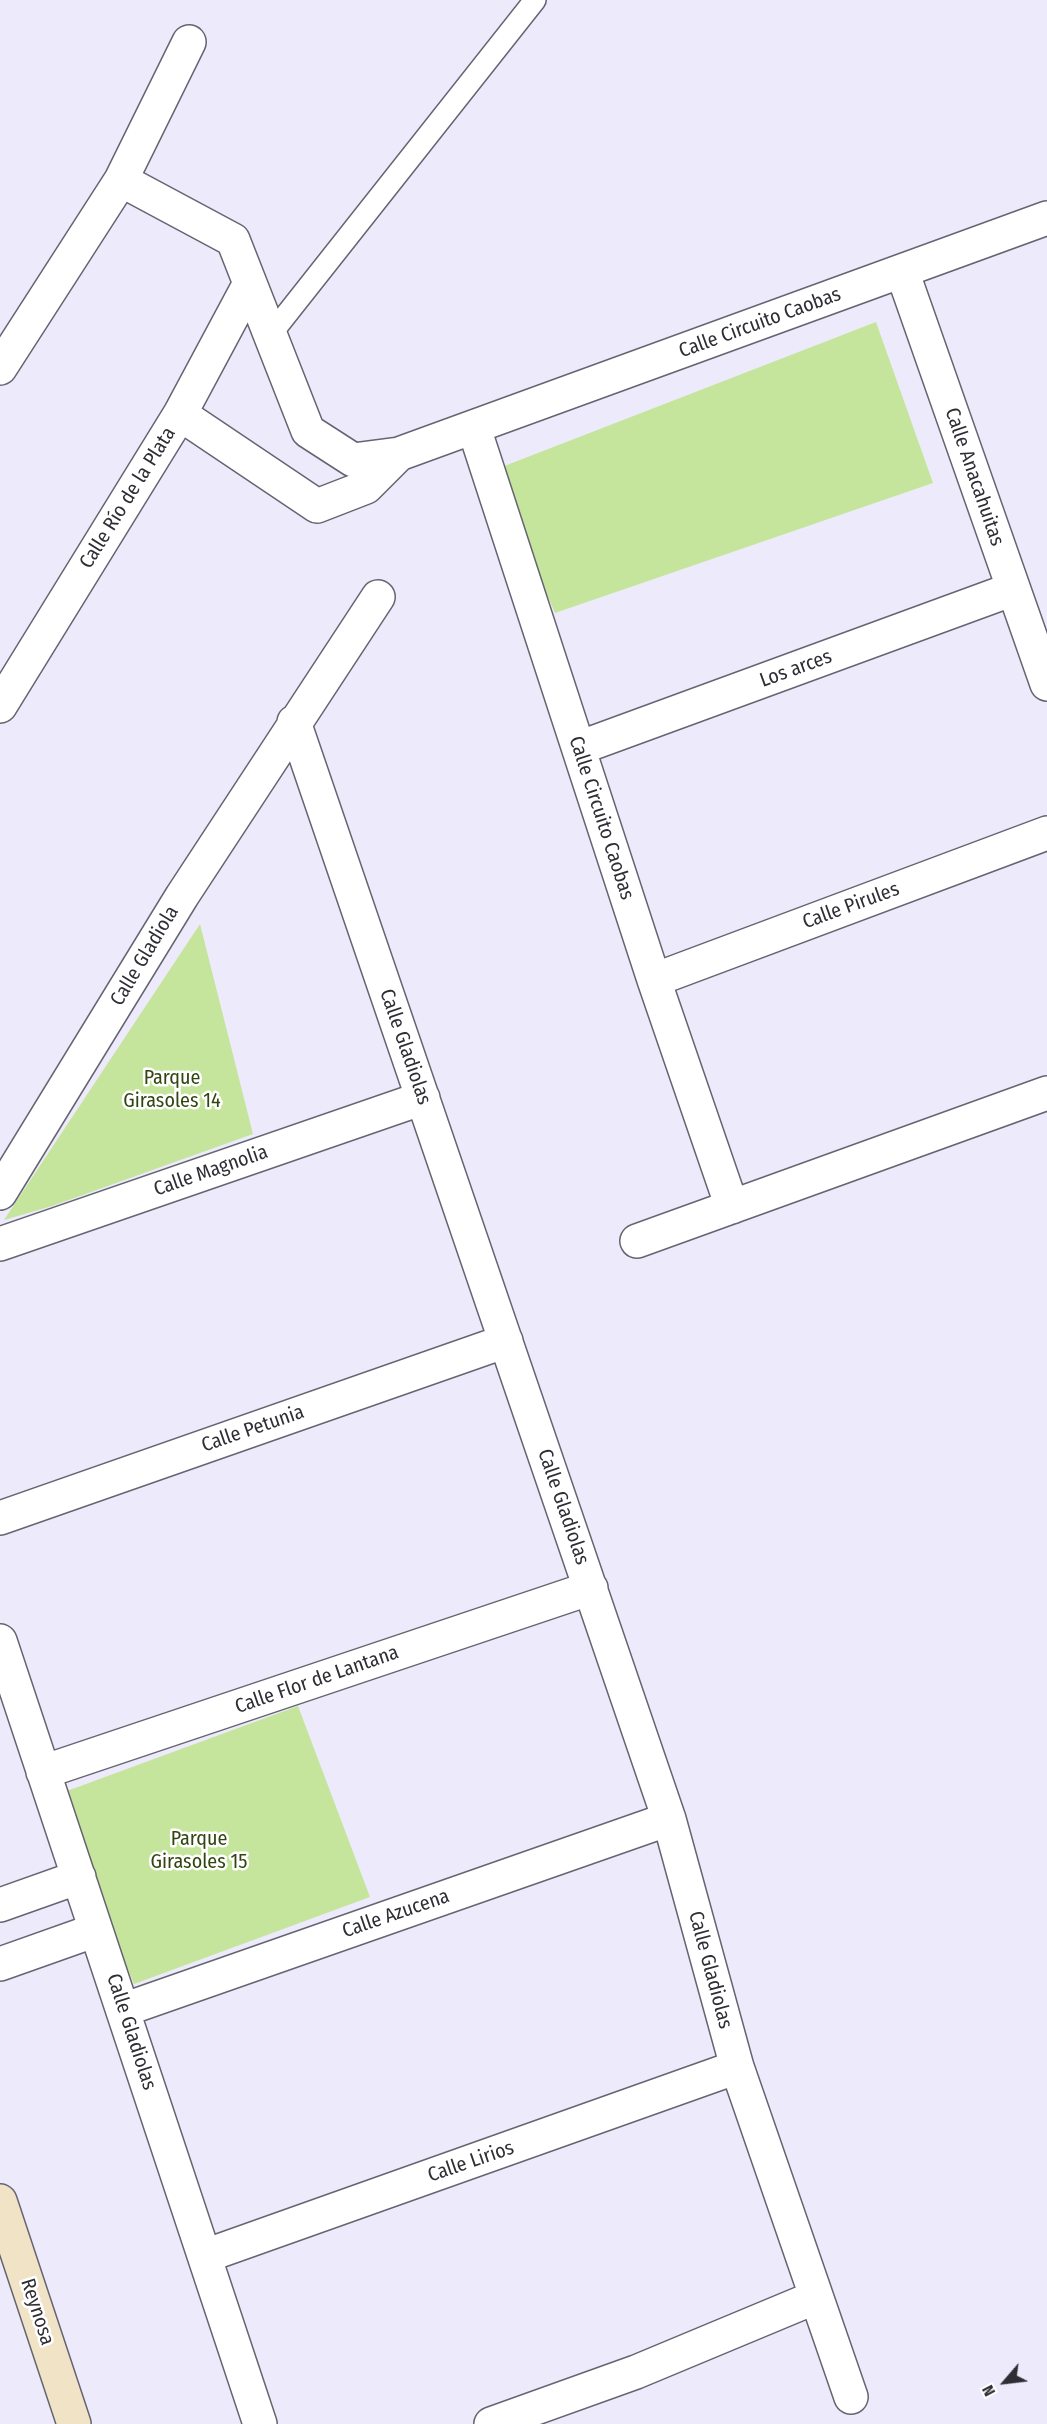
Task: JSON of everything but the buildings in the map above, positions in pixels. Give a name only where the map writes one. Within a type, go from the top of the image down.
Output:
[{"type":"main road","name":"Reynosa","points":[[0,2201],[74,2424]]},
{"type":"street","points":[[0,368],[121,180],[189,42]]},
{"type":"street","points":[[121,180],[233,240],[308,431],[353,460],[399,454]]},
{"type":"street","name":"Calle Circuito Caobas","points":[[399,454],[1047,218]]},
{"type":"street","name":"Calle Anacahuitas","points":[[902,271],[1047,684]]},
{"type":"street","name":"Calle Río de la Plata","points":[[0,706],[180,414],[249,285]]},
{"type":"street","points":[[180,414],[317,506],[366,487],[399,454]]},
{"type":"street","name":"Calle Circuito Caobas","points":[[474,428],[654,980],[732,1207]]},
{"type":"street","name":"Los arces","points":[[579,748],[1013,589]]},
{"type":"street","name":"Calle Gladiola","points":[[0,1193],[182,896],[378,597]]},
{"type":"street","name":"Calle Gladiolas","points":[[294,722],[669,1819],[737,2067],[851,2397]]},
{"type":"street","name":"Calle Pirules","points":[[654,980],[1047,833]]},
{"type":"street","points":[[637,1241],[1047,1093]]},
{"type":"street","name":"Calle Magnolia","points":[[0,1244],[423,1098]]},
{"type":"street","name":"Calle Petunia","points":[[0,1518],[506,1341]]},
{"type":"street","name":"Calle Flor de Lantana","points":[[43,1772],[591,1588]]},
{"type":"street","name":"Calle Gladiolas","points":[[0,1641],[260,2424]]},
{"type":"street","name":"Calle Azucena","points":[[123,2010],[669,1819]]},
{"type":"street","points":[[0,1905],[79,1877]]},
{"type":"street","points":[[0,1964],[96,1930]]},
{"type":"street","name":"Calle Lirios","points":[[205,2256],[737,2067]]},
{"type":"street","points":[[491,2424],[636,2372],[816,2297]]},
{"type":"lane","points":[[271,334],[535,0]]},
{"type":"green space","points":[[876,322],[933,483],[555,613],[494,470]]},
{"type":"green space","name":"Parque Girasoles 14","points":[[200,924],[253,1134],[52,1206],[4,1220]]},
{"type":"green space","name":"Parque Girasoles 15","points":[[298,1706],[370,1897],[134,1984],[56,1795]]}]
